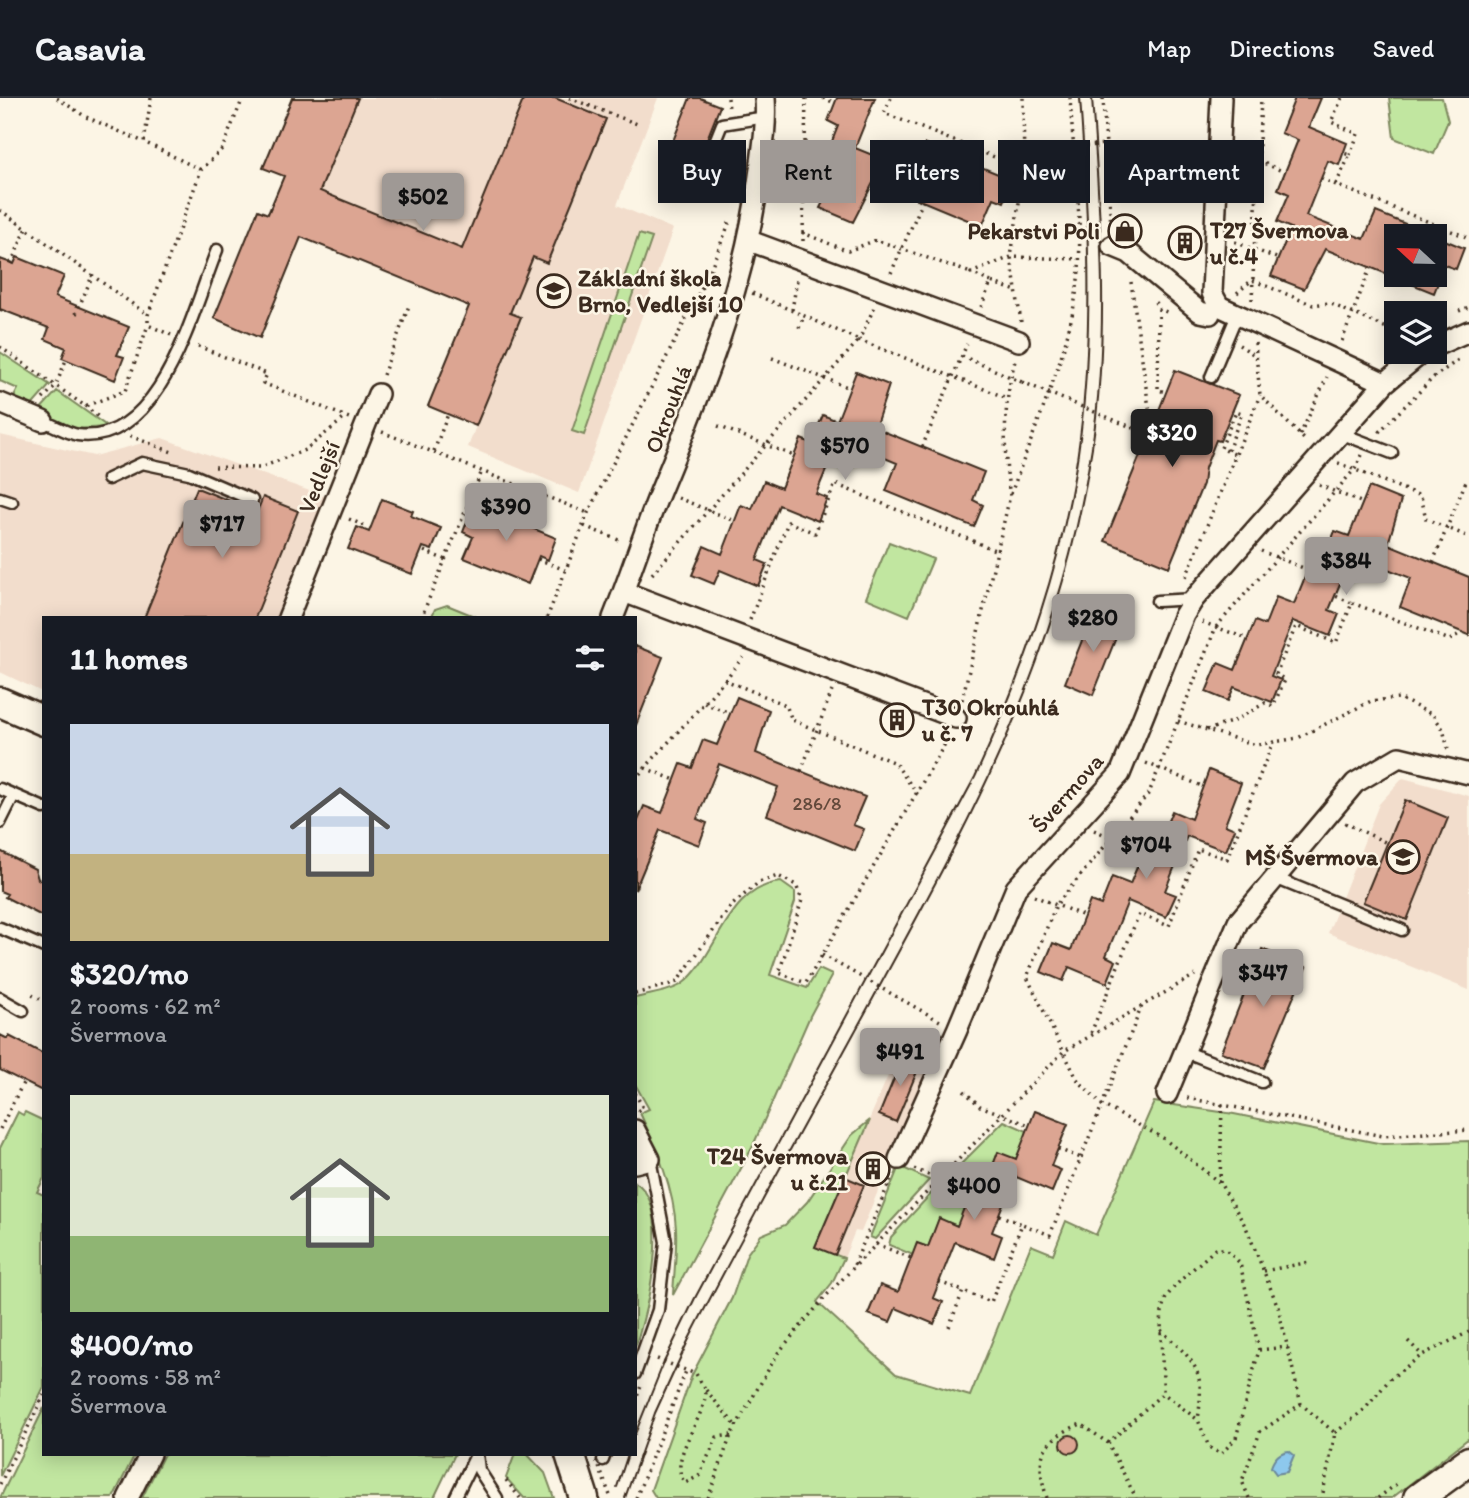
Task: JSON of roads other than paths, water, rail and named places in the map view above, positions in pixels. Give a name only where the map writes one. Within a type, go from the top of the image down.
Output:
[{"type":"street","points":[[1221,98],[1212,293],[1219,306],[1233,307],[1385,383]]},
{"type":"street","name":"Okrouhlá","points":[[615,616],[660,491],[689,426],[737,287],[750,240],[761,163],[765,108]]},
{"type":"street","points":[[750,240],[1019,341]]},
{"type":"street","points":[[1112,246],[1129,253],[1200,312],[1210,314]]},
{"type":"street","points":[[1447,341],[1469,331]]},
{"type":"street","name":"Švermova","points":[[899,1159],[957,1030],[1016,888],[1120,774],[1189,607],[1385,383],[1408,364]]},
{"type":"street","name":"Vedlejší","points":[[289,616],[378,394]]},
{"type":"street","points":[[0,403],[36,418]]},
{"type":"street","points":[[624,592],[645,602],[751,635],[838,676],[956,718]]},
{"type":"street","points":[[0,702],[42,720]]},
{"type":"street","points":[[1171,1095],[1184,1051],[1238,922],[1355,783],[1399,757],[1469,774]]},
{"type":"street","points":[[637,1138],[643,1161]]},
{"type":"street","points":[[128,1498],[149,1456]]},
{"type":"street","points":[[584,1498],[589,1457]]},
{"type":"street","points":[[1408,1490],[1469,1461]]},
{"type":"lane","points":[[716,140],[722,124],[731,123],[765,108]]},
{"type":"lane","points":[[36,418],[77,435],[115,430],[139,415],[161,389],[217,250]]},
{"type":"lane","points":[[1211,377],[1233,307]]},
{"type":"lane","points":[[1340,433],[1392,453]]},
{"type":"lane","points":[[108,479],[142,463],[189,473],[252,499]]},
{"type":"lane","points":[[0,498],[12,502]]},
{"type":"lane","points":[[1157,601],[1189,607]]},
{"type":"lane","points":[[0,789],[42,807]]},
{"type":"lane","points":[[0,823],[14,795]]},
{"type":"lane","points":[[1275,878],[1402,930]]},
{"type":"lane","points":[[0,928],[42,946]]},
{"type":"lane","points":[[0,998],[23,1011]]},
{"type":"lane","points":[[1184,1051],[1262,1082]]},
{"type":"lane","points":[[637,1368],[658,1310],[665,1253],[662,1212],[643,1161]]},
{"type":"lane","points":[[456,1498],[476,1456]]},
{"type":"lane","points":[[477,1456],[479,1470],[497,1498]]},
{"type":"water","points":[[1289,1451],[1294,1455],[1287,1472],[1276,1474],[1271,1467],[1274,1461],[1280,1454]]},
{"type":"tram line","points":[[637,1429],[664,1362],[695,1298],[975,777],[1041,612],[1073,482],[1084,396],[1088,268],[1080,98]]},
{"type":"tram line","points":[[625,1498],[655,1413],[688,1341],[957,842],[1015,717],[1040,654],[1079,519],[1097,403],[1101,360],[1102,272],[1092,98]]},
{"type":"tram line","points":[[617,1487],[627,1456]]},
{"type":"place","name":"Pekarstvi Poli","points":[[1125,231]]},
{"type":"place","name":"T27 Švermova u č.4","points":[[1185,243]]},
{"type":"place","name":"Základní škola Brno, Vedlejší 10","points":[[554,291]]},
{"type":"place","name":"T30 Okrouhlá u č. 7","points":[[897,720]]},
{"type":"place","name":"MŠ Švermova","points":[[1403,857]]},
{"type":"place","name":"T24 Švermova u č.21","points":[[873,1169]]}]
